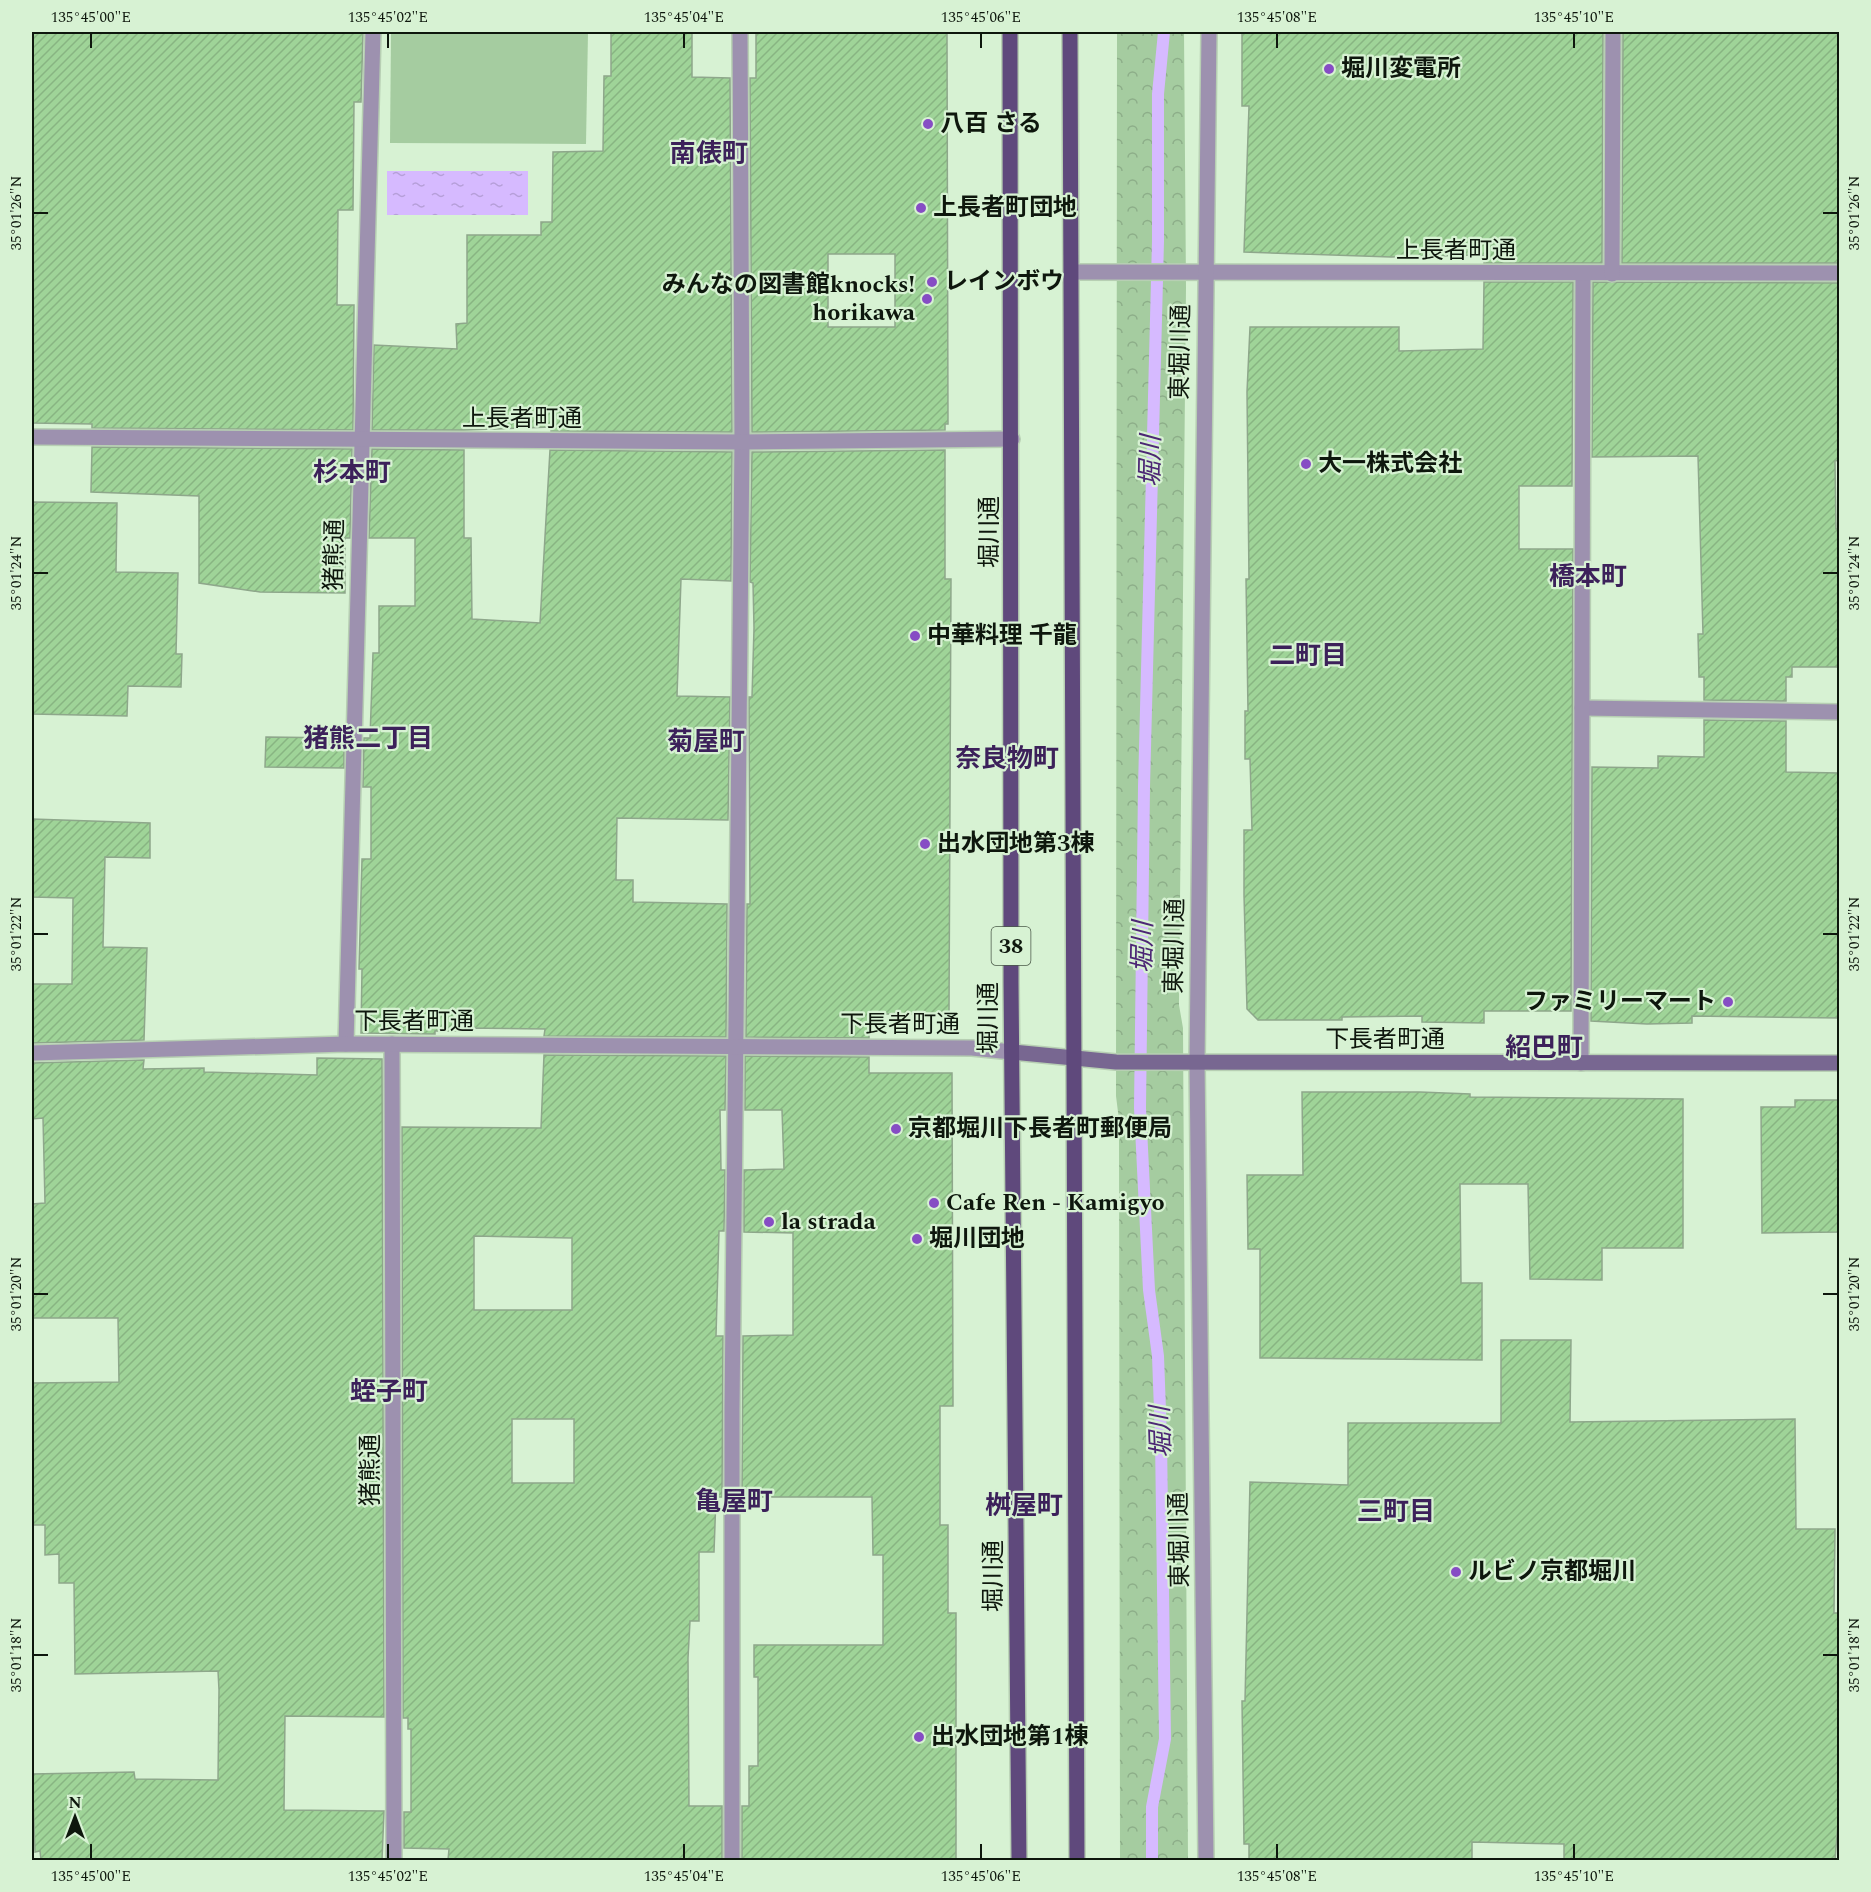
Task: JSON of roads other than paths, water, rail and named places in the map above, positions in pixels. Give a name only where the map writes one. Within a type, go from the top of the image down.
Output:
[{"type":"main road","name":"堀川通","points":[[1010,32],[1012,1052],[1018,1860]]},
{"type":"main road","points":[[1070,32],[1077,1860]]},
{"type":"street","name":"猪熊通","points":[[346,1044],[360,440],[373,32]]},
{"type":"street","points":[[732,1860],[732,1409],[742,442],[740,32]]},
{"type":"street","name":"東堀川通","points":[[1206,1860],[1190,1062],[1209,32]]},
{"type":"street","points":[[1612,32],[1612,274]]},
{"type":"street","name":"上長者町通","points":[[1072,272],[1839,273]]},
{"type":"street","points":[[1581,1063],[1583,274]]},
{"type":"street","name":"上長者町通","points":[[32,437],[742,442],[1012,439]]},
{"type":"street","points":[[1582,708],[1839,712]]},
{"type":"street","name":"猪熊通","points":[[392,1044],[394,1860]]},
{"type":"street","name":"下長者町通","points":[[32,1053],[392,1044],[972,1048],[1116,1062],[1839,1063]]},
{"type":"water","points":[[387,171],[528,171],[528,215],[387,215]]},
{"type":"waterway","name":"堀川","points":[[1152,1860],[1152,1807],[1165,1739],[1161,1438],[1158,1356],[1149,1290],[1140,1108],[1144,787],[1158,241],[1158,94],[1164,32]]},
{"type":"place","name":"堀川変電所","points":[[1329,69]]},
{"type":"place","name":"八百 さる","points":[[928,124]]},
{"type":"place","name":"上長者町団地","points":[[921,208]]},
{"type":"place","name":"レインボウ","points":[[932,282]]},
{"type":"place","name":"みんなの図書館knocks! horikawa","points":[[927,299]]},
{"type":"place","name":"大一株式会社","points":[[1306,464]]},
{"type":"place","name":"中華料理 千龍","points":[[915,636]]},
{"type":"place","name":"出水団地第3棟","points":[[925,844]]},
{"type":"place","name":"ファミリーマート","points":[[1728,1002]]},
{"type":"place","name":"京都堀川下長者町郵便局","points":[[896,1129]]},
{"type":"place","name":"Cafe Ren - Kamigyo","points":[[934,1203]]},
{"type":"place","name":"la strada","points":[[769,1222]]},
{"type":"place","name":"堀川団地","points":[[917,1239]]},
{"type":"place","name":"ルビノ京都堀川","points":[[1456,1572]]},
{"type":"place","name":"出水団地第1棟","points":[[919,1737]]},
{"type":"district","name":"南俵町","points":[[709,154]]},
{"type":"district","name":"杉本町","points":[[352,473]]},
{"type":"district","name":"橋本町","points":[[1588,577]]},
{"type":"district","name":"二町目","points":[[1308,656]]},
{"type":"district","name":"猪熊二丁目","points":[[368,739]]},
{"type":"district","name":"菊屋町","points":[[706,742]]},
{"type":"district","name":"奈良物町","points":[[1007,759]]},
{"type":"district","name":"紹巴町","points":[[1544,1048]]},
{"type":"district","name":"蛭子町","points":[[389,1392]]},
{"type":"district","name":"亀屋町","points":[[734,1502]]},
{"type":"district","name":"桝屋町","points":[[1024,1506]]},
{"type":"district","name":"三町目","points":[[1396,1512]]}]
